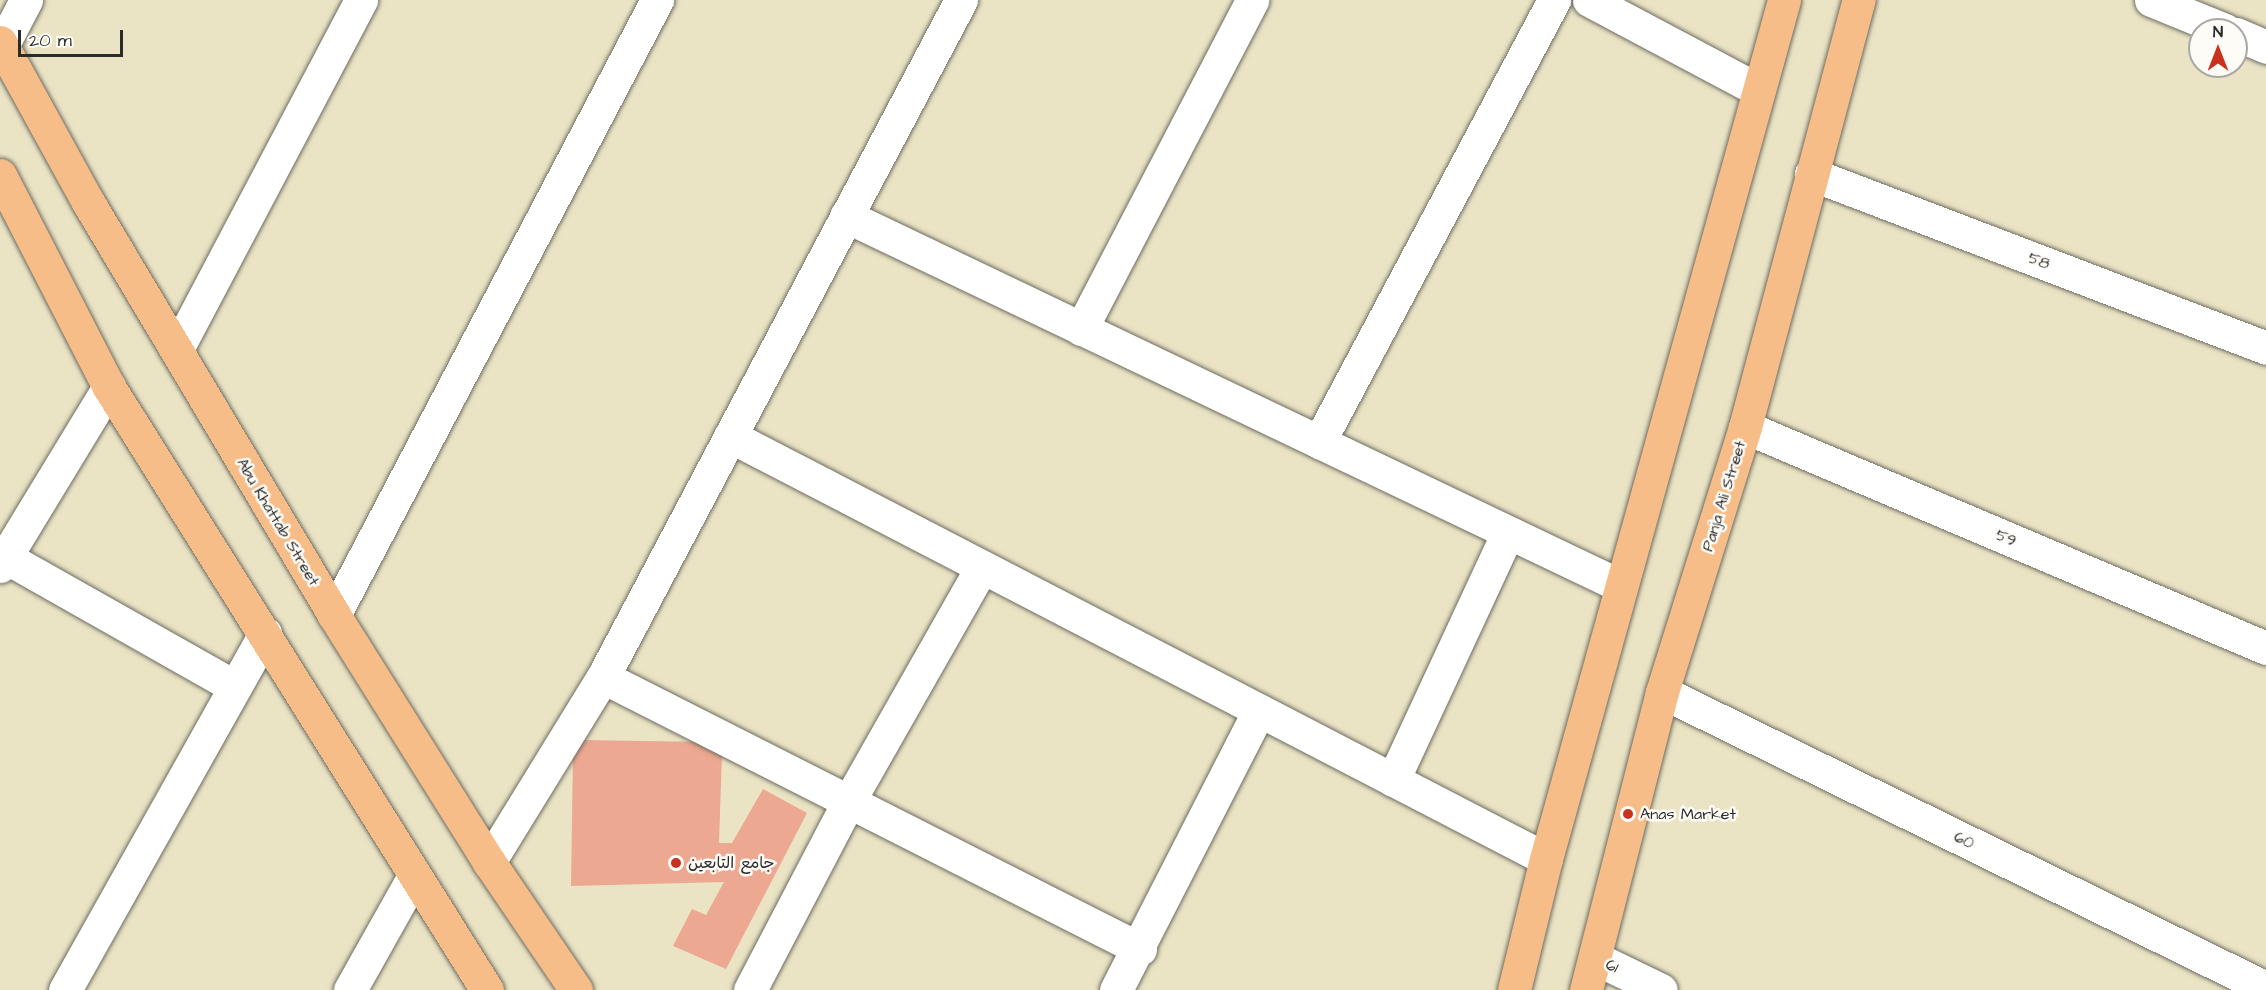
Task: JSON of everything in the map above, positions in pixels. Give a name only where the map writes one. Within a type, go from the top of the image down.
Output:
[{"type":"main road","points":[[1514,990],[1546,859],[1784,0]]},
{"type":"main road","name":"Panja Ali Street","points":[[1586,990],[1662,692],[1745,427],[1859,0]]},
{"type":"main road","name":"Abu Khattab Street","points":[[1,44],[88,201],[333,615],[489,862],[576,990]]},
{"type":"main road","points":[[2,180],[109,387],[487,990]]},
{"type":"street","points":[[1,44],[26,0]]},
{"type":"street","points":[[177,349],[362,0]]},
{"type":"street","points":[[333,615],[657,0]]},
{"type":"street","points":[[489,862],[603,677],[961,0]]},
{"type":"street","points":[[1081,329],[1252,0]]},
{"type":"street","points":[[1319,442],[1554,0]]},
{"type":"street","points":[[1589,0],[1758,90]]},
{"type":"street","points":[[2151,0],[2195,18]]},
{"type":"street","points":[[2248,39],[2266,47]]},
{"type":"street","name":"58","points":[[1811,174],[2266,348]]},
{"type":"street","points":[[846,216],[1621,586]]},
{"type":"street","points":[[109,387],[2,559],[235,687]]},
{"type":"street","name":"59","points":[[1745,427],[2266,648]]},
{"type":"street","points":[[730,436],[1546,859]]},
{"type":"street","points":[[1393,780],[1508,532]]},
{"type":"street","points":[[750,990],[849,801],[982,567]]},
{"type":"street","points":[[64,990],[265,633]]},
{"type":"street","points":[[603,677],[1140,949]]},
{"type":"street","name":"60","points":[[1662,692],[2266,988]]},
{"type":"street","points":[[1116,990],[1140,949],[1259,711]]},
{"type":"street","points":[[350,990],[414,876]]},
{"type":"street","name":"61","points":[[1595,958],[1661,990]]},
{"type":"building","name":"جامع التابعين","points":[[582,740],[704,742],[722,754],[719,843],[732,843],[763,789],[807,813],[726,969],[673,946],[692,909],[706,915],[724,882],[571,886],[573,752]]},
{"type":"place","name":"Anas Market","points":[[1628,814]]},
{"type":"place","name":"جامع التابعين","points":[[676,863]]}]
